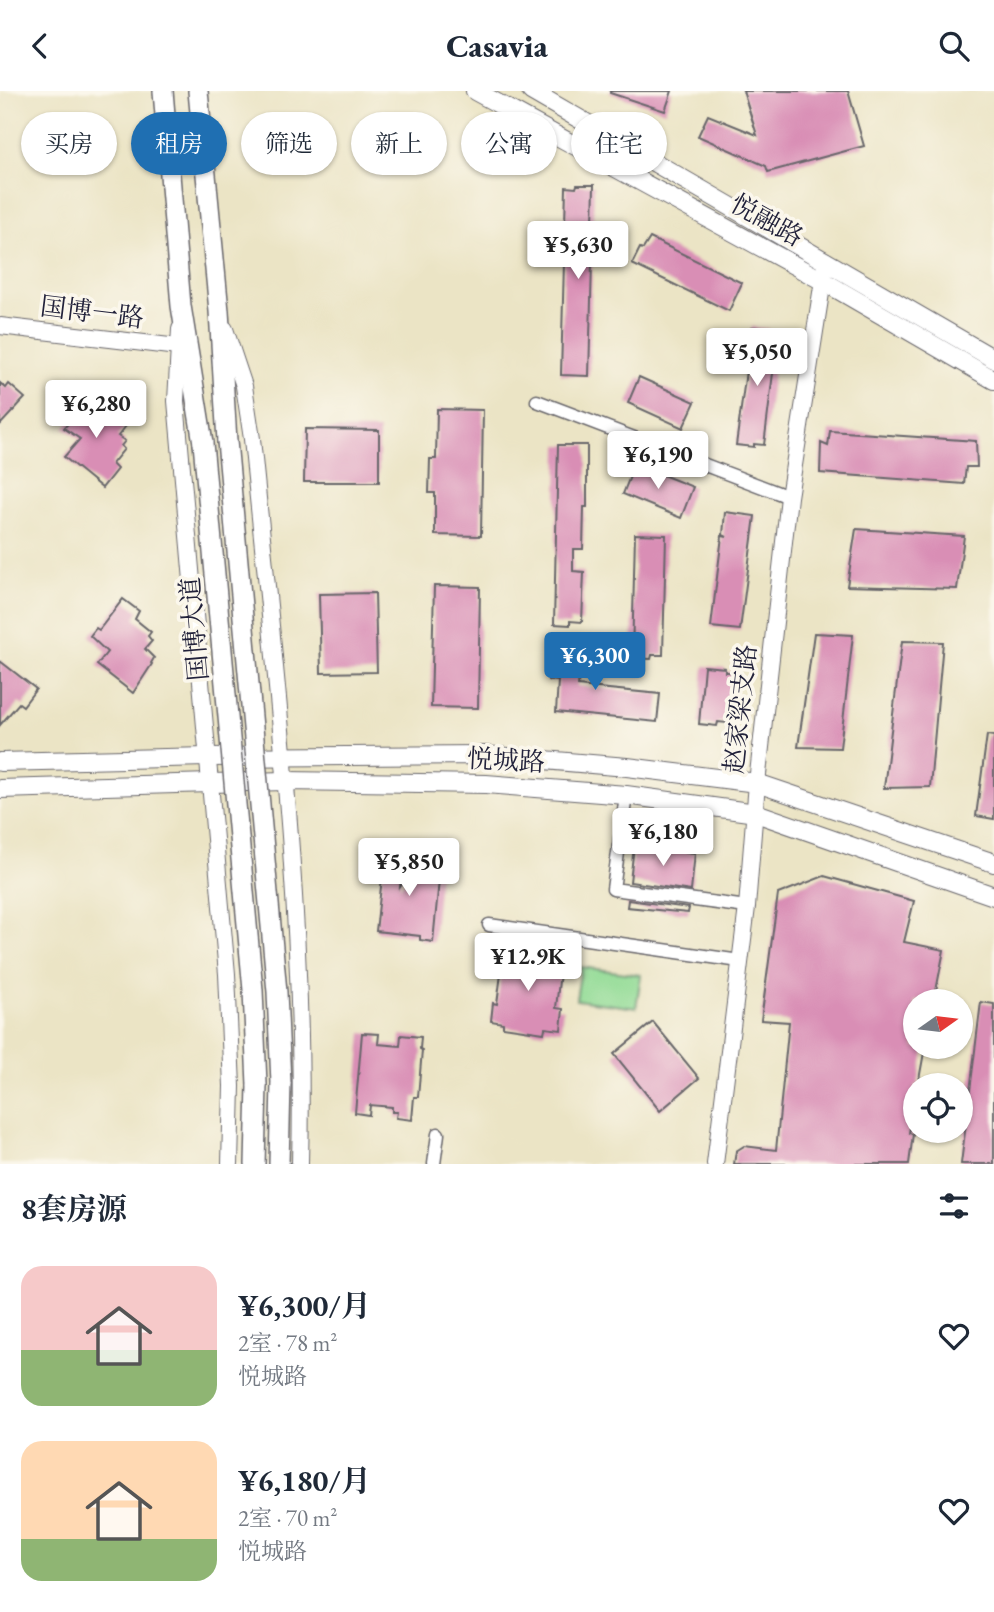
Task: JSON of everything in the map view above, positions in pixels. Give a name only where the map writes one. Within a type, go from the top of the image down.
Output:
[{"type":"main road","name":"国博大道","points":[[163,91],[181,306],[203,443],[253,990],[257,1085],[255,1164]]},
{"type":"main road","name":"国博大道","points":[[198,91],[277,992],[281,1083],[279,1164]]},
{"type":"main road","name":"悦融路","points":[[475,91],[823,281],[994,380]]},
{"type":"main road","name":"悦融路","points":[[531,91],[994,359]]},
{"type":"main road","name":"悦城路","points":[[0,762],[484,755],[627,767],[757,783],[994,863]]},
{"type":"main road","name":"悦城路","points":[[0,789],[286,781],[486,784],[626,795],[756,813],[994,896]]},
{"type":"street","name":"赵家梁支路","points":[[715,1164],[747,907],[757,783],[789,497],[826,261]]},
{"type":"street","points":[[181,306],[176,401],[227,974],[232,1086],[230,1164]]},
{"type":"street","points":[[219,310],[244,386],[252,439],[284,756],[300,986],[300,1164]]},
{"type":"street","name":"国博一路","points":[[0,326],[178,347]]},
{"type":"street","points":[[537,401],[789,497]]},
{"type":"street","points":[[626,795],[613,889],[747,907]]},
{"type":"street","points":[[489,925],[740,961]]},
{"type":"street","points":[[434,1164],[438,1134]]},
{"type":"green space","points":[[581,967],[641,975],[636,1008],[576,1000]]},
{"type":"building","points":[[610,91],[672,91],[665,111]]},
{"type":"building","points":[[743,91],[848,91],[864,146],[768,172],[766,166],[698,136],[708,115],[757,135]]},
{"type":"building","points":[[577,185],[594,185],[589,376],[561,375],[566,187],[576,188]]},
{"type":"building","points":[[650,238],[742,283],[729,311],[632,264],[640,248],[643,249]]},
{"type":"building","points":[[752,327],[778,333],[764,445],[754,444],[754,447],[736,445]]},
{"type":"building","points":[[639,377],[695,402],[683,428],[628,403]]},
{"type":"building","points":[[0,383],[6,388],[9,384],[25,398],[0,425]]},
{"type":"building","points":[[94,394],[123,416],[120,421],[126,426],[118,436],[125,441],[121,446],[124,449],[112,464],[117,469],[102,488],[64,457],[80,439],[64,428]]},
{"type":"building","points":[[437,409],[483,410],[481,536],[435,535],[435,493],[429,493],[430,459],[436,459]]},
{"type":"building","points":[[305,429],[379,430],[379,482],[304,482]]},
{"type":"building","points":[[830,431],[976,441],[977,467],[966,467],[964,484],[820,473],[821,443],[828,446]]},
{"type":"building","points":[[558,445],[587,445],[587,507],[584,507],[583,549],[573,549],[573,571],[584,572],[582,622],[570,621],[570,625],[554,624]]},
{"type":"building","points":[[635,464],[693,487],[681,518],[623,494]]},
{"type":"building","points":[[725,512],[755,516],[740,630],[711,627],[722,536],[727,537],[723,535]]},
{"type":"building","points":[[856,529],[964,536],[957,589],[847,586]]},
{"type":"building","points":[[635,534],[666,535],[663,655],[652,655],[651,659],[632,658]]},
{"type":"building","points":[[434,586],[480,587],[478,708],[431,707]]},
{"type":"building","points":[[375,593],[377,672],[321,673],[319,594]]},
{"type":"building","points":[[123,599],[139,611],[135,619],[151,632],[148,636],[152,641],[145,649],[154,658],[133,693],[97,665],[107,652],[90,636],[96,628],[99,630]]},
{"type":"building","points":[[814,633],[853,635],[840,748],[798,747]]},
{"type":"building","points":[[902,641],[943,642],[930,787],[884,788]]},
{"type":"building","points":[[551,644],[581,647],[578,686],[660,694],[657,722],[556,712],[558,681],[548,680]]},
{"type":"building","points":[[0,661],[36,689],[23,706],[19,703],[0,725]]},
{"type":"building","points":[[704,666],[725,668],[725,672],[732,672],[727,723],[718,722],[717,726],[699,724]]},
{"type":"building","points":[[987,735],[994,736],[994,819],[976,816]]},
{"type":"building","points":[[634,846],[695,853],[691,891],[630,882]]},
{"type":"building","points":[[385,851],[403,853],[400,887],[421,857],[441,859],[433,942],[420,940],[420,936],[376,931]]},
{"type":"building","points":[[824,876],[914,901],[904,942],[944,950],[936,989],[903,989],[903,1059],[923,1059],[920,1073],[903,1073],[903,1143],[912,1143],[909,1164],[734,1164],[736,1151],[744,1146],[776,1150],[789,1022],[761,1020],[778,894]]},
{"type":"building","points":[[628,900],[689,908],[688,913],[627,907]]},
{"type":"building","points":[[498,953],[565,962],[563,976],[560,975],[556,1008],[563,1009],[561,1030],[545,1028],[544,1033],[503,1027],[503,1023],[491,1021],[493,1003],[497,1004],[501,974],[496,971]]},
{"type":"building","points":[[981,1002],[994,1004],[994,1164],[961,1164],[964,1143],[973,1143],[972,1073]]},
{"type":"building","points":[[653,1022],[699,1078],[660,1111],[614,1054]]},
{"type":"building","points":[[362,1033],[379,1034],[378,1044],[400,1046],[401,1035],[421,1037],[418,1097],[414,1097],[412,1120],[396,1118],[397,1112],[392,1112],[392,1107],[370,1105],[369,1115],[355,1113]]}]
